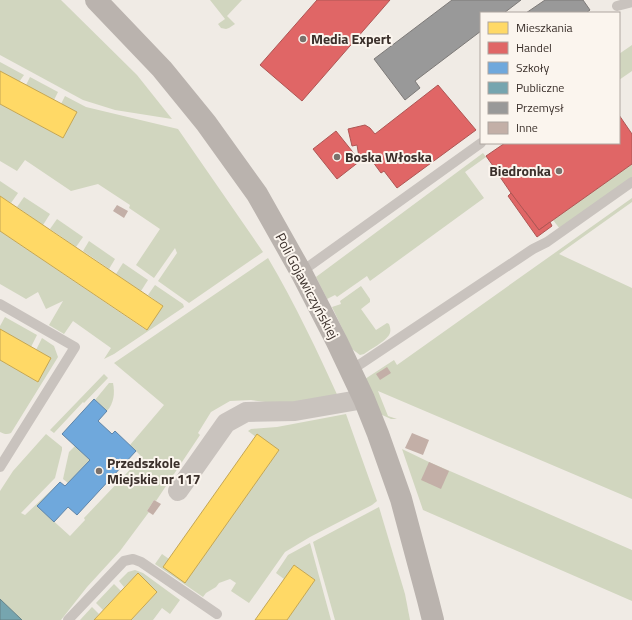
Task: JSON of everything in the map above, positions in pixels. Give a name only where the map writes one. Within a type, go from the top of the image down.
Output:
[{"type":"street","name":"Poli Gojawiczyńskiej","points":[[96,0],[162,69],[206,123],[257,194],[301,272],[337,342],[364,399],[378,434],[401,499],[433,620]]},
{"type":"street","points":[[178,491],[226,423],[246,412],[295,411],[364,399]]},
{"type":"lane","points":[[617,6],[632,2]]},
{"type":"lane","points":[[301,272],[480,144]]},
{"type":"lane","points":[[350,371],[533,249],[547,242],[632,182]]},
{"type":"lane","points":[[0,304],[75,347],[0,467]]},
{"type":"lane","points":[[68,620],[124,561],[132,558],[141,562],[217,614]]},
{"type":"green space","points":[[0,0],[61,0],[137,75],[172,119],[115,110],[83,100],[0,55]]},
{"type":"green space","points":[[210,0],[242,0],[227,16],[235,24],[226,29],[221,28],[218,24],[225,19]]},
{"type":"green space","points":[[632,45],[632,71],[620,79],[620,53]]},
{"type":"green space","points":[[0,62],[24,75],[19,82],[0,71]]},
{"type":"green space","points":[[30,77],[58,92],[54,100],[26,85]]},
{"type":"green space","points":[[65,96],[86,107],[178,129],[263,252],[189,303],[158,281],[177,253],[175,248],[154,278],[136,265],[160,229],[129,208],[130,205],[98,184],[71,191],[25,160],[17,171],[0,161],[0,104],[63,138],[61,104]]},
{"type":"green space","points":[[483,153],[486,157],[465,172],[484,198],[370,281],[367,276],[337,297],[335,295],[327,299],[316,277]]},
{"type":"green space","points":[[632,164],[632,178],[560,229],[553,220]]},
{"type":"green space","points":[[0,181],[18,193],[11,203],[0,196]]},
{"type":"green space","points":[[24,197],[50,214],[43,225],[17,207]]},
{"type":"green space","points":[[632,198],[632,202],[559,254],[632,288],[632,499],[378,391],[388,416],[397,419],[391,419],[380,414],[365,379],[394,360],[397,365]]},
{"type":"green space","points":[[57,219],[83,237],[76,247],[50,229]]},
{"type":"green space","points":[[0,231],[146,330],[163,306],[148,295],[155,285],[183,304],[184,307],[114,354],[104,359],[111,348],[73,321],[64,334],[49,325],[63,301],[46,309],[38,292],[26,299],[0,284]]},
{"type":"green space","points":[[89,241],[115,259],[109,269],[83,251]]},
{"type":"green space","points":[[268,258],[306,328],[340,401],[303,407],[251,400],[230,401],[211,412],[198,433],[200,435],[156,501],[154,500],[147,511],[149,512],[120,551],[87,587],[61,620],[22,620],[0,599],[0,491],[13,471],[46,434],[62,447],[55,478],[21,513],[25,515],[60,482],[37,506],[70,536],[85,520],[84,518],[142,457],[130,445],[164,405],[114,363]]},
{"type":"green space","points":[[123,263],[148,280],[141,291],[116,274]]},
{"type":"green space","points":[[361,286],[370,299],[370,302],[361,309],[376,330],[387,323],[390,327],[390,333],[389,336],[383,341],[364,354],[360,355],[352,349],[332,307],[341,304],[340,301]]},
{"type":"green space","points":[[5,317],[37,335],[31,347],[0,329]]},
{"type":"green space","points":[[42,338],[54,346],[58,357],[11,433],[7,434],[0,432],[0,360],[38,382],[36,350]]},
{"type":"green space","points":[[104,374],[108,378],[84,403],[83,402],[54,433],[50,430]]},
{"type":"green space","points":[[109,383],[113,383],[114,394],[113,401],[107,411],[95,400]]},
{"type":"green space","points":[[346,414],[377,501],[285,552],[249,603],[231,591],[236,583],[230,579],[219,583],[203,597],[155,564],[162,554],[169,559],[163,567],[185,582],[279,450],[257,435],[256,437],[248,431],[251,429],[277,427]]},
{"type":"green space","points":[[75,446],[90,460],[68,483],[63,479],[69,452]]},
{"type":"green space","points":[[402,449],[632,550],[632,601],[423,510]]},
{"type":"green space","points":[[379,507],[405,594],[410,620],[335,620],[313,542]]},
{"type":"green space","points":[[310,543],[331,620],[287,620],[315,580],[294,565],[284,579],[276,573],[288,555]]},
{"type":"green space","points":[[135,570],[143,573],[180,600],[170,614],[162,608],[153,620],[131,620],[157,592],[138,573],[124,587],[119,581],[128,572]]},
{"type":"green space","points":[[114,584],[121,591],[103,610],[96,603]]},
{"type":"green space","points":[[92,607],[99,614],[94,620],[80,620]]},
{"type":"building: Mieszkania","points":[[0,71],[77,112],[63,138],[0,104]]},
{"type":"building: Mieszkania","points":[[0,196],[163,306],[147,330],[0,231]]},
{"type":"building: Mieszkania","points":[[0,329],[51,358],[38,382],[0,360]]},
{"type":"building: Mieszkania","points":[[257,434],[279,450],[185,583],[163,567]]},
{"type":"building: Mieszkania","points":[[294,565],[315,580],[287,620],[255,620]]},
{"type":"building: Mieszkania","points":[[138,573],[157,592],[131,620],[94,620]]},
{"type":"building: Handel","points":[[317,0],[390,0],[302,101],[260,65]]},
{"type":"building: Handel","points":[[438,85],[476,130],[397,188],[384,171],[381,173],[370,158],[364,155],[359,157],[357,145],[352,146],[348,129],[365,125],[375,134]]},
{"type":"building: Handel","name":"Biedronka","points":[[620,116],[632,134],[632,164],[539,230],[525,211],[524,212],[486,156],[504,144],[620,144]]},
{"type":"building: Handel","points":[[336,131],[360,161],[337,179],[313,149]]},
{"type":"building: Handel","points":[[511,193],[539,230],[550,222],[552,226],[537,237],[508,196]]},
{"type":"building: Szkoły","name":"Przedszkole Miejskie nr 117","points":[[94,399],[107,411],[98,421],[112,434],[115,431],[136,451],[77,515],[68,507],[54,522],[37,506],[60,482],[65,486],[90,460],[62,434]]},
{"type":"building: Publiczne","points":[[0,599],[22,620],[0,620]]},
{"type":"building: Przemysł","points":[[452,0],[521,0],[505,12],[480,12],[480,32],[415,81],[420,88],[405,100],[374,59]]},
{"type":"building: Przemysł","points":[[545,0],[583,0],[590,10],[587,12],[527,12]]},
{"type":"building: Inne","points":[[117,205],[128,211],[124,218],[113,211]]},
{"type":"building: Inne","points":[[387,367],[391,373],[380,380],[376,374]]},
{"type":"building: Inne","points":[[412,433],[429,440],[423,455],[405,448]]},
{"type":"building: Inne","points":[[429,462],[449,471],[441,489],[421,480]]},
{"type":"building: Inne","points":[[154,500],[161,504],[153,515],[147,511]]},
{"type":"place","name":"Media Expert","points":[[303,39]]},
{"type":"place","name":"Boska Włoska","points":[[337,157]]},
{"type":"place","name":"Biedronka","points":[[559,171]]},
{"type":"place","name":"Przedszkole Miejskie nr 117","points":[[99,471]]}]
